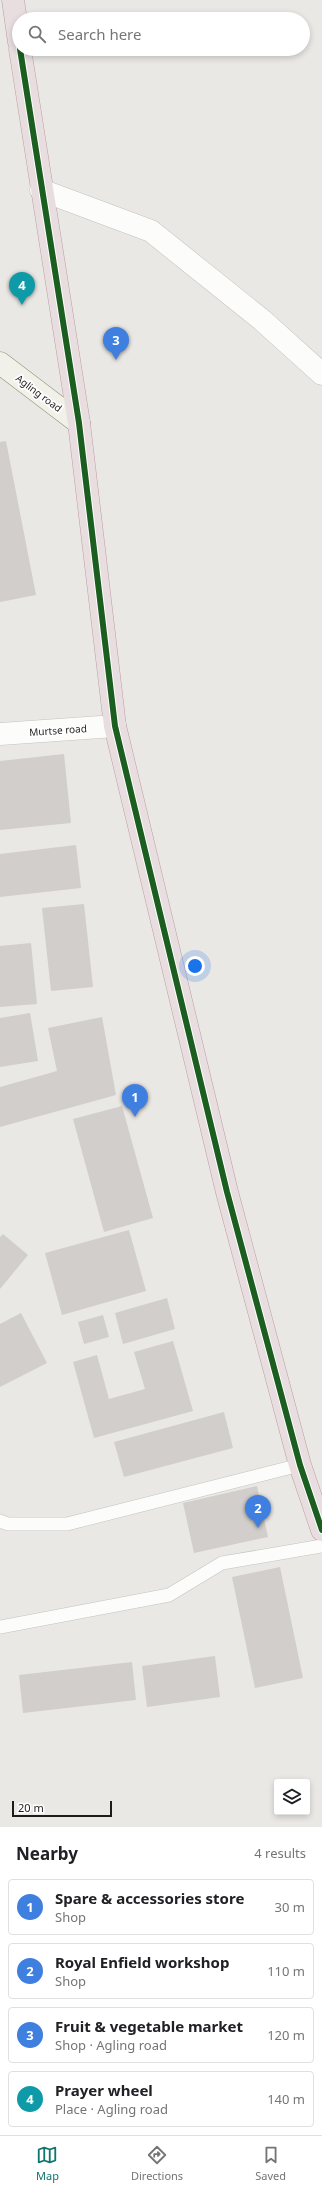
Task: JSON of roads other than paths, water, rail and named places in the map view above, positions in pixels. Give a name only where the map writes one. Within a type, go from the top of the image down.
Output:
[{"type":"highway","points":[[13,0],[15,12]]},
{"type":"highway","points":[[21,56],[79,423],[115,726],[227,1192],[300,1466],[322,1530]]},
{"type":"main road","name":"Agling road","points":[[0,363],[79,423]]},
{"type":"street","points":[[41,190],[151,231],[262,320],[322,374]]},
{"type":"street","name":"Murtse road","points":[[0,734],[115,726]]},
{"type":"lane","points":[[0,1521],[8,1524],[67,1524],[300,1466]]},
{"type":"lane","points":[[0,1626],[169,1594],[222,1563],[322,1546]]},
{"type":"place","name":"Prayer wheel","points":[[22,305]]},
{"type":"place","name":"Fruit & vegetable market","points":[[116,360]]},
{"type":"place","name":"Spare & accessories store","points":[[135,1117]]},
{"type":"place","name":"Royal Enfield workshop","points":[[258,1528]]}]
